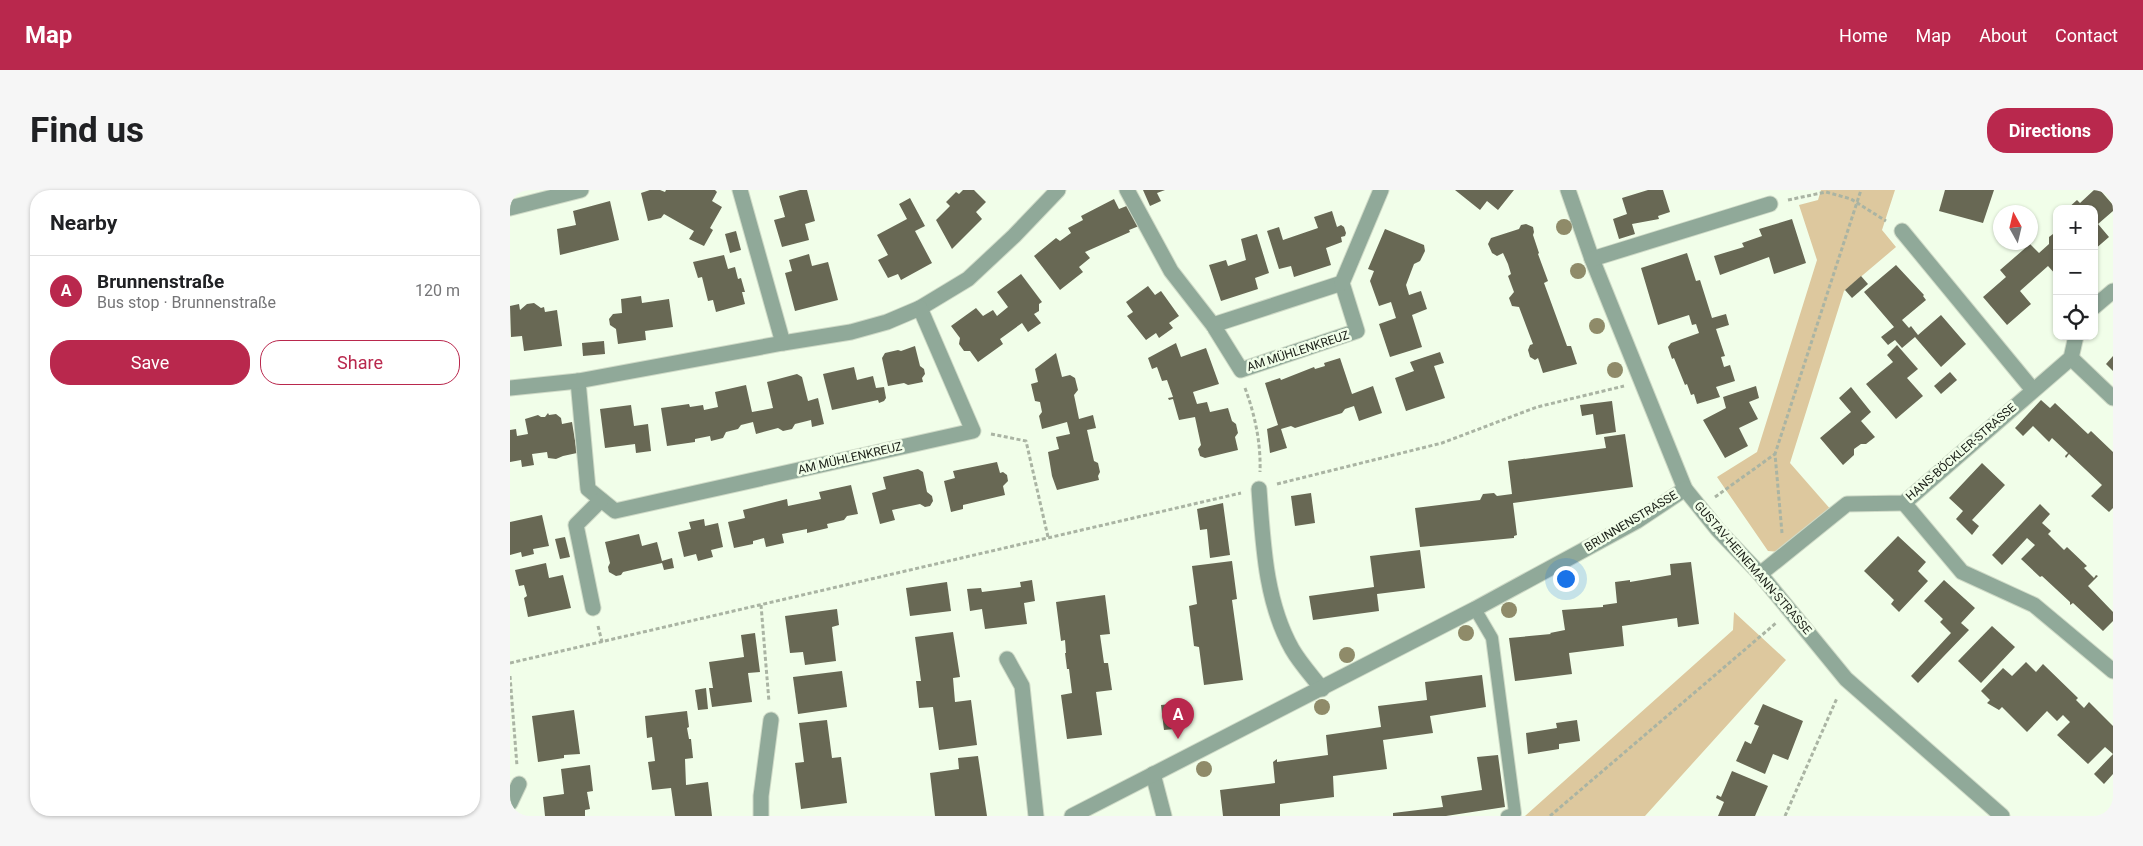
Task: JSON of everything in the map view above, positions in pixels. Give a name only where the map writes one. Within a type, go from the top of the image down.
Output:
[{"type":"street","points":[[510,208],[581,190]]},
{"type":"street","points":[[740,190],[783,343]]},
{"type":"street","points":[[510,388],[578,381],[851,332],[887,322],[920,308],[968,279],[1014,236],[1058,190]]},
{"type":"street","name":"AM MÜHLENKREUZ","points":[[1127,190],[1171,271],[1213,325],[1241,370],[1357,331],[1342,284]]},
{"type":"street","points":[[1213,325],[1342,284],[1381,190]]},
{"type":"street","name":"GUSTAV-HEINEMANN-STRASSE","points":[[1568,190],[1592,258],[1685,488],[1700,508],[1760,574],[1846,679],[2002,816]]},
{"type":"street","points":[[1592,258],[1770,204]]},
{"type":"street","points":[[1902,231],[2033,390]]},
{"type":"street","points":[[2098,304],[2113,291]]},
{"type":"street","points":[[920,308],[973,431]]},
{"type":"street","points":[[2075,340],[2071,358],[2113,398]]},
{"type":"street","name":"HANS-BÖCKLER-STRASSE","points":[[1760,574],[1847,504],[1904,503],[2071,358]]},
{"type":"street","name":"AM MÜHLENKREUZ","points":[[578,381],[588,489],[615,511],[973,431]]},
{"type":"street","name":"BRUNNENSTRASSE","points":[[1072,816],[1322,689],[1474,609],[1637,520],[1685,488]]},
{"type":"street","points":[[1259,489],[1263,544],[1269,579],[1279,616],[1292,649],[1322,689]]},
{"type":"street","points":[[594,608],[576,525],[601,500]]},
{"type":"street","points":[[1904,503],[1962,572],[2034,605],[2113,671]]},
{"type":"street","points":[[1007,659],[1022,686],[1036,816]]},
{"type":"street","points":[[760,816],[771,720]]},
{"type":"street","points":[[1153,774],[1164,816]]},
{"type":"street","points":[[510,803],[519,784]]},
{"type":"lane","points":[[1474,609],[1492,638],[1515,813],[1507,816]]},
{"type":"path","points":[[1784,556],[1775,454],[1861,190]]},
{"type":"path","points":[[1770,204],[1826,192],[1851,199],[1902,231]]},
{"type":"path","points":[[1241,370],[1254,412],[1260,459],[1259,489]]},
{"type":"path","points":[[510,663],[1259,489],[1442,443],[1537,407],[1641,382]]},
{"type":"path","points":[[973,431],[1026,441],[1048,537]]},
{"type":"path","points":[[1700,508],[1775,454]]},
{"type":"path","points":[[761,605],[771,720]]},
{"type":"path","points":[[1550,816],[1790,610]]},
{"type":"path","points":[[510,676],[519,784]]},
{"type":"path","points":[[1785,816],[1846,679]]},
{"type":"shaded area","points":[[1821,190],[1895,190],[1882,230],[1896,247],[1844,291],[1790,463],[1832,511],[1780,552],[1768,551],[1717,477],[1757,452],[1817,260],[1799,205],[1818,200]]},
{"type":"shaded area","points":[[1734,612],[1786,660],[1645,816],[1525,816],[1733,630]]},
{"type":"building","points":[[650,190],[665,192],[666,190],[715,190],[717,192],[712,201],[722,207],[710,228],[713,230],[704,246],[689,239],[694,231],[664,214],[661,218],[648,221],[641,193]]},
{"type":"building","points":[[807,190],[815,221],[805,224],[809,240],[782,247],[774,220],[785,217],[779,196]]},
{"type":"building","points":[[963,190],[974,190],[986,202],[976,212],[982,219],[952,249],[936,220],[950,206],[946,202],[956,192],[959,194]]},
{"type":"building","points":[[1143,190],[1165,190],[1157,193],[1161,201],[1150,206]]},
{"type":"building","points":[[1455,190],[1514,190],[1498,210],[1487,201],[1480,210]]},
{"type":"building","points":[[1648,190],[1663,190],[1670,212],[1658,216],[1659,219],[1632,224],[1635,234],[1619,239],[1613,219],[1627,214],[1622,198]]},
{"type":"building","points":[[1945,190],[1994,190],[1983,223],[1939,211]]},
{"type":"building","points":[[2094,190],[2100,190],[2113,205],[2113,211],[2098,224],[2098,205],[2071,205],[2077,200],[2080,203]]},
{"type":"building","points":[[910,198],[925,226],[915,231],[932,263],[901,280],[898,274],[888,278],[878,260],[888,255],[877,235],[907,219],[899,204]]},
{"type":"building","points":[[1114,199],[1119,209],[1129,205],[1139,226],[1129,230],[1130,232],[1085,252],[1090,258],[1079,267],[1083,272],[1060,290],[1034,256],[1056,238],[1060,241],[1071,233],[1068,228],[1083,220],[1081,216]]},
{"type":"building","points":[[610,201],[619,240],[560,255],[557,229],[576,225],[573,211]]},
{"type":"building","points":[[1332,211],[1337,227],[1341,225],[1344,227],[1346,233],[1345,236],[1341,237],[1342,242],[1326,248],[1331,265],[1294,277],[1291,266],[1279,269],[1267,231],[1279,227],[1283,240],[1318,228],[1314,217]]},
{"type":"building","points":[[1792,219],[1806,263],[1774,274],[1769,257],[1720,275],[1714,256],[1744,247],[1742,243],[1762,236],[1759,229]]},
{"type":"building","points":[[1526,224],[1533,227],[1538,254],[1548,281],[1544,283],[1567,346],[1571,346],[1577,364],[1543,373],[1538,358],[1535,360],[1530,357],[1528,350],[1530,345],[1533,344],[1519,307],[1512,306],[1509,298],[1514,292],[1508,276],[1511,274],[1508,264],[1503,253],[1497,256],[1492,253],[1488,244],[1491,238],[1519,229],[1521,225]]},
{"type":"building","points":[[2098,224],[2109,237],[2098,247]]},
{"type":"building","points":[[1385,229],[1424,245],[1425,251],[1420,261],[1414,264],[1406,285],[1409,295],[1421,291],[1427,309],[1412,315],[1422,347],[1390,357],[1379,324],[1396,318],[1391,302],[1379,306],[1370,281],[1374,271],[1368,269]]},
{"type":"building","points":[[736,231],[741,250],[730,253],[725,234]]},
{"type":"building","points":[[1257,234],[1269,273],[1255,278],[1258,289],[1221,301],[1209,265],[1226,260],[1228,266],[1246,260],[1241,239]]},
{"type":"building","points":[[2053,234],[2053,272],[2048,266],[2020,291],[2031,304],[2007,325],[1983,297],[2006,277],[2000,270],[2023,250],[2036,250],[2039,253],[2049,244],[2049,237]]},
{"type":"building","points":[[1687,253],[1696,281],[1700,280],[1712,318],[1726,314],[1729,325],[1716,329],[1725,356],[1721,357],[1724,367],[1730,365],[1735,381],[1716,387],[1720,397],[1697,404],[1694,394],[1691,395],[1687,384],[1685,385],[1668,347],[1671,343],[1699,333],[1696,324],[1692,325],[1689,315],[1658,325],[1641,268]]},
{"type":"building","points":[[809,254],[812,266],[828,262],[838,300],[795,311],[785,273],[792,271],[789,260]]},
{"type":"building","points":[[724,255],[728,269],[735,267],[738,279],[741,278],[745,292],[742,292],[745,304],[716,312],[713,300],[708,301],[702,277],[698,278],[693,262]]},
{"type":"building","points":[[1896,265],[1924,295],[1926,300],[1902,320],[1909,328],[1911,326],[1918,335],[1941,315],[1966,344],[1941,367],[1915,337],[1902,348],[1895,340],[1888,345],[1881,337],[1894,327],[1864,292]]},
{"type":"building","points":[[1021,274],[1042,302],[1039,304],[1039,311],[1034,314],[1041,323],[1028,332],[1022,323],[1000,339],[1003,344],[978,362],[970,351],[964,351],[959,344],[960,338],[951,326],[976,308],[983,316],[993,310],[997,316],[1008,307],[997,292]]},
{"type":"building","points":[[1861,276],[1868,284],[1852,298],[1845,290]]},
{"type":"building","points":[[1148,286],[1155,295],[1161,291],[1179,316],[1169,323],[1173,328],[1159,338],[1156,333],[1146,340],[1127,316],[1133,312],[1126,302]]},
{"type":"building","points":[[641,296],[642,303],[669,299],[673,327],[645,331],[646,340],[618,344],[616,329],[610,325],[609,319],[613,314],[622,313],[621,299]]},
{"type":"building","points":[[534,303],[541,308],[544,307],[545,312],[557,310],[562,346],[524,351],[522,336],[511,337],[510,306],[519,304],[520,310],[527,304]]},
{"type":"building","points":[[604,341],[605,354],[583,356],[582,343]]},
{"type":"building","points":[[1176,343],[1181,357],[1206,348],[1219,384],[1193,392],[1197,404],[1207,402],[1210,412],[1228,408],[1232,421],[1236,424],[1238,433],[1235,437],[1238,450],[1205,458],[1200,456],[1198,449],[1201,445],[1195,417],[1179,420],[1173,399],[1169,400],[1168,398],[1173,397],[1167,380],[1162,381],[1157,367],[1152,369],[1148,358]]},
{"type":"building","points":[[1897,345],[1918,369],[1907,378],[1923,396],[1896,419],[1866,384],[1893,362],[1887,355]]},
{"type":"building","points":[[915,346],[920,366],[924,369],[923,382],[888,386],[882,358],[885,353],[901,351]]},
{"type":"building","points":[[1440,352],[1444,363],[1434,366],[1445,398],[1406,411],[1395,378],[1414,371],[1410,362]]},
{"type":"building","points":[[1056,353],[1062,377],[1070,375],[1075,378],[1078,390],[1074,395],[1079,419],[1093,415],[1096,428],[1087,430],[1094,461],[1098,463],[1100,472],[1099,480],[1057,490],[1052,476],[1048,452],[1059,449],[1056,437],[1070,434],[1067,422],[1042,429],[1039,416],[1042,412],[1040,402],[1035,401],[1031,384],[1038,382],[1035,369]]},
{"type":"building","points":[[2113,356],[2113,371],[2106,364]]},
{"type":"building","points":[[1340,358],[1352,394],[1373,386],[1382,413],[1359,421],[1354,406],[1345,409],[1342,413],[1295,428],[1291,426],[1281,429],[1287,448],[1270,453],[1267,429],[1278,425],[1265,383],[1280,378],[1281,380],[1314,367],[1315,369],[1325,366],[1324,363]]},
{"type":"building","points":[[854,367],[857,380],[873,376],[876,388],[884,387],[886,398],[879,403],[878,400],[832,410],[823,374]]},
{"type":"building","points":[[1950,372],[1957,380],[1941,394],[1934,386]]},
{"type":"building","points":[[797,374],[802,377],[808,401],[818,398],[824,424],[812,427],[811,420],[795,424],[792,429],[783,431],[778,428],[756,434],[753,422],[726,432],[723,438],[711,441],[710,436],[695,439],[695,442],[667,446],[661,408],[689,404],[690,407],[703,405],[704,410],[718,407],[715,392],[746,385],[752,412],[773,408],[767,382]]},
{"type":"building","points":[[1756,386],[1759,398],[1749,402],[1758,419],[1739,428],[1748,446],[1725,458],[1703,420],[1726,408],[1723,397]]},
{"type":"building","points":[[1851,387],[1871,412],[1861,421],[1875,437],[1866,444],[1861,444],[1854,449],[1854,455],[1843,465],[1820,438],[1851,412],[1839,398]]},
{"type":"building","points":[[2041,400],[2050,408],[2055,403],[2088,434],[2091,431],[2113,452],[2113,508],[2109,512],[2091,496],[2102,485],[2069,454],[2066,458],[2065,456],[2068,453],[2052,438],[2049,442],[2033,426],[2023,436],[2015,428]]},
{"type":"building","points":[[1612,401],[1616,432],[1596,435],[1593,414],[1582,416],[1580,405]]},
{"type":"building","points":[[631,405],[634,426],[648,424],[651,451],[636,453],[635,444],[605,448],[600,409]]},
{"type":"building","points":[[548,413],[549,415],[556,414],[561,418],[562,424],[572,422],[577,453],[556,459],[548,458],[547,452],[532,454],[534,465],[522,467],[521,460],[510,462],[510,430],[516,429],[517,436],[528,434],[525,419],[538,415],[545,417]]},
{"type":"building","points":[[1625,434],[1633,487],[1513,503],[1517,535],[1514,538],[1420,547],[1415,508],[1480,500],[1483,494],[1494,493],[1497,496],[1512,494],[1508,461],[1606,448],[1604,437]]},
{"type":"building","points":[[997,462],[1000,473],[1003,472],[1007,475],[1008,481],[1003,486],[1005,495],[963,505],[963,509],[951,512],[944,481],[955,478],[953,471]]},
{"type":"building","points":[[1982,463],[2005,485],[1972,520],[1979,526],[1972,535],[1956,519],[1963,511],[1949,498]]},
{"type":"building","points":[[918,469],[923,472],[927,492],[932,496],[933,501],[930,506],[925,507],[920,504],[892,510],[895,520],[880,524],[872,493],[886,489],[883,477]]},
{"type":"building","points":[[851,485],[858,514],[827,524],[828,528],[807,533],[807,529],[782,534],[784,543],[766,547],[764,538],[753,541],[753,544],[734,548],[728,522],[745,518],[743,510],[787,499],[788,506],[821,499],[819,492]]},
{"type":"building","points":[[1311,493],[1315,523],[1295,526],[1291,496]]},
{"type":"building","points":[[1223,503],[1230,555],[1210,558],[1207,529],[1200,530],[1197,509]]},
{"type":"building","points":[[2040,504],[2050,514],[2042,523],[2051,531],[2048,534],[2064,550],[2067,547],[2087,566],[2084,568],[2094,578],[2096,575],[2098,576],[2088,586],[2113,612],[2113,621],[2103,631],[2073,603],[2070,605],[2070,602],[2021,559],[2035,545],[2027,538],[2002,565],[1992,555]]},
{"type":"building","points":[[542,515],[549,546],[533,549],[534,554],[522,557],[521,552],[510,555],[510,522]]},
{"type":"building","points":[[704,519],[705,526],[718,523],[723,547],[711,550],[713,557],[698,561],[696,554],[684,557],[678,532],[691,529],[689,522]]},
{"type":"building","points":[[639,534],[642,546],[657,542],[662,561],[672,558],[674,568],[664,570],[662,563],[623,572],[621,575],[616,576],[609,572],[608,567],[610,563],[605,542]]},
{"type":"building","points":[[1898,536],[1926,562],[1918,571],[1928,581],[1899,612],[1891,604],[1894,600],[1864,571]]},
{"type":"building","points":[[565,537],[570,557],[560,559],[555,539]]},
{"type":"building","points":[[1420,550],[1425,588],[1377,594],[1379,611],[1313,620],[1309,596],[1374,587],[1370,556]]},
{"type":"building","points":[[1232,561],[1237,599],[1232,600],[1243,680],[1204,685],[1199,647],[1194,646],[1189,606],[1197,604],[1192,566]]},
{"type":"building","points":[[1691,562],[1699,624],[1678,627],[1677,618],[1622,626],[1624,646],[1569,653],[1572,674],[1515,681],[1509,638],[1551,634],[1565,630],[1562,610],[1603,607],[1603,605],[1617,603],[1615,582],[1630,580],[1630,582],[1671,575],[1670,564]]},
{"type":"building","points":[[546,563],[549,578],[563,575],[571,608],[528,617],[524,598],[527,596],[524,585],[519,586],[515,570]]},
{"type":"building","points":[[1032,580],[1035,601],[1024,603],[1027,624],[985,629],[982,609],[970,611],[967,589],[981,588],[982,592],[1021,587],[1020,582]]},
{"type":"building","points":[[1944,580],[1975,608],[1961,623],[1969,630],[1918,683],[1911,676],[1951,633],[1940,622],[1943,619],[1924,601]]},
{"type":"building","points":[[947,582],[951,611],[910,616],[906,588]]},
{"type":"building","points":[[1105,595],[1110,634],[1100,635],[1104,663],[1108,663],[1112,690],[1096,692],[1102,735],[1067,739],[1061,695],[1072,693],[1069,669],[1067,669],[1065,640],[1061,641],[1056,602]]},
{"type":"building","points":[[837,609],[839,625],[832,627],[836,661],[805,665],[803,652],[790,653],[785,616]]},
{"type":"building","points":[[1992,626],[2015,647],[1981,683],[1958,661]]},
{"type":"building","points":[[953,632],[960,677],[953,678],[955,702],[971,700],[977,745],[939,750],[933,707],[919,708],[916,681],[921,681],[915,637]]},
{"type":"building","points":[[755,633],[760,672],[748,673],[752,702],[712,707],[709,688],[713,688],[709,662],[744,657],[741,635]]},
{"type":"building","points":[[2026,662],[2036,672],[2043,664],[2078,698],[2076,700],[2084,708],[2089,702],[2113,726],[2113,754],[2105,747],[2088,764],[2057,735],[2070,722],[2063,715],[2057,721],[2047,711],[2027,732],[2002,707],[1999,710],[1987,703],[1990,700],[1981,691],[2003,668],[2012,676]]},
{"type":"building","points":[[842,671],[847,707],[798,714],[793,677]]},
{"type":"building","points":[[1482,675],[1486,707],[1430,716],[1433,733],[1383,740],[1387,769],[1333,776],[1334,797],[1280,804],[1280,816],[1223,816],[1220,790],[1275,783],[1273,762],[1277,759],[1277,762],[1328,755],[1326,735],[1381,727],[1378,706],[1427,700],[1425,682]]},
{"type":"building","points":[[706,688],[708,709],[698,710],[695,690]]},
{"type":"building","points":[[1182,703],[1185,728],[1164,730],[1161,705]]},
{"type":"building","points":[[1763,704],[1803,721],[1788,760],[1773,754],[1765,774],[1736,761],[1745,741],[1751,744],[1759,726],[1754,724]]},
{"type":"building","points":[[574,710],[580,754],[564,755],[564,758],[538,762],[532,716]]},
{"type":"building","points":[[687,711],[689,727],[687,728],[689,739],[691,739],[693,758],[685,759],[686,785],[708,782],[712,816],[675,816],[671,788],[652,790],[648,762],[655,761],[652,737],[647,738],[645,716]]},
{"type":"building","points":[[827,720],[832,758],[841,757],[847,803],[801,809],[795,763],[804,762],[799,723]]},
{"type":"building","points":[[1577,720],[1580,741],[1559,744],[1559,749],[1528,754],[1526,733],[1557,728],[1556,723]]},
{"type":"building","points":[[2113,754],[2113,774],[2104,784],[2094,774]]},
{"type":"building","points":[[1498,755],[1505,807],[1446,816],[1393,816],[1393,813],[1443,807],[1441,796],[1482,790],[1477,757]]},
{"type":"building","points":[[978,756],[987,816],[935,816],[930,773],[959,769],[958,758]]},
{"type":"building","points":[[590,765],[593,791],[587,792],[590,809],[585,810],[585,816],[545,816],[543,797],[564,794],[561,769]]},
{"type":"building","points":[[1732,771],[1768,786],[1755,816],[1718,816],[1724,802],[1716,798],[1717,795],[1721,797]]},
{"type":"place","name":"Brunnenstraße","points":[[1178,739]]}]
